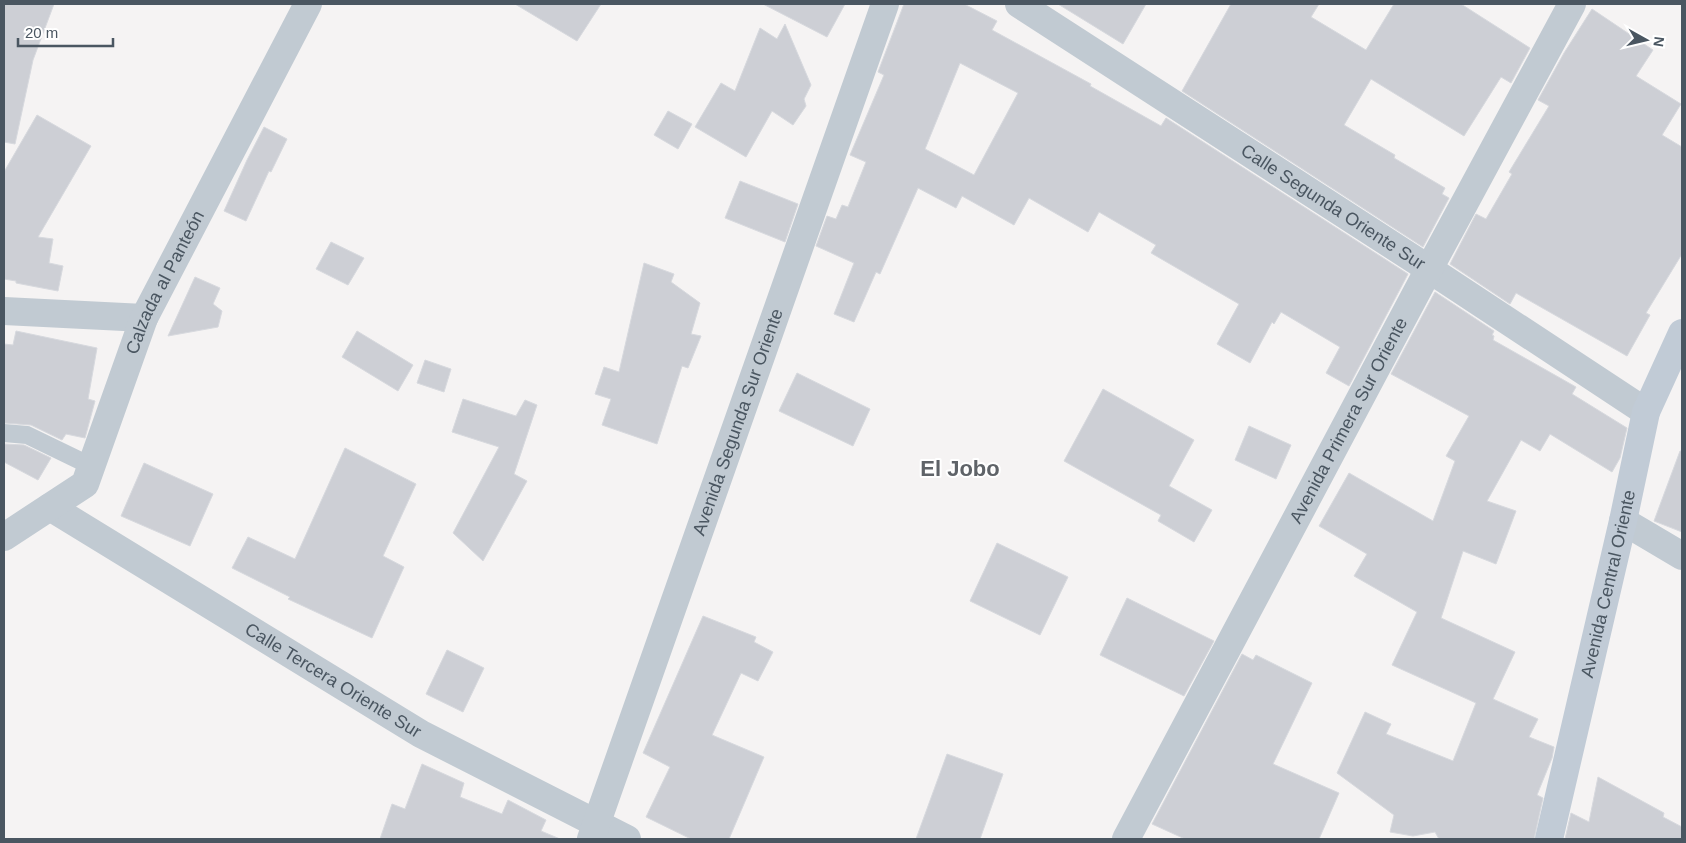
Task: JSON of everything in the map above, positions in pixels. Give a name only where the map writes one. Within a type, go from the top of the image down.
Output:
[{"type":"street","name":"Calzada al Panteón","points":[[4,537],[85,484],[144,318],[308,4]]},
{"type":"street","name":"Avenida Segunda Sur Oriente","points":[[594,832],[885,4]]},
{"type":"street","name":"Avenida Primera Sur Oriente","points":[[1126,839],[1429,268],[1572,4]]},
{"type":"street","name":"Calle Segunda Oriente Sur","points":[[1031,7],[1646,412]]},
{"type":"street","points":[[4,311],[144,318]]},
{"type":"street","name":"Avenida Central Oriente","points":[[1550,839],[1646,412],[1682,333]]},
{"type":"street","name":"Calle Tercera Oriente Sur","points":[[50,507],[420,734],[594,832],[627,839]]},
{"type":"street","points":[[1623,521],[1682,556]]},
{"type":"lane","points":[[4,433],[27,435],[91,466]]},
{"type":"building","points":[[4,4],[54,4],[33,60],[15,144],[4,142]]},
{"type":"building","points":[[515,4],[601,4],[577,41]]},
{"type":"building","points":[[763,4],[845,4],[827,37]]},
{"type":"building","points":[[904,4],[964,4],[997,21],[992,30],[1091,84],[1090,86],[1161,126],[1166,118],[1408,274],[1349,386],[1326,373],[1340,347],[1281,312],[1274,324],[1272,322],[1250,363],[1217,344],[1239,304],[1151,253],[1156,245],[1099,212],[1088,232],[1029,198],[1014,225],[962,196],[956,208],[918,188],[880,274],[876,272],[854,322],[834,314],[854,263],[816,246],[827,216],[836,219],[842,205],[848,207],[866,162],[850,155],[884,75],[878,72]],"holes":[[[960,63],[1018,93],[974,175],[925,149]]]},
{"type":"building","points":[[1058,4],[1146,4],[1123,44]]},
{"type":"building","points":[[1231,4],[1319,4],[1311,17],[1366,50],[1394,4],[1461,4],[1530,48],[1511,83],[1501,77],[1464,136],[1371,79],[1344,125],[1395,155],[1394,158],[1445,188],[1442,194],[1449,198],[1423,247],[1182,91]]},
{"type":"building","points":[[1592,9],[1653,50],[1636,76],[1681,104],[1662,135],[1682,147],[1682,254],[1646,313],[1650,315],[1627,356],[1516,293],[1510,304],[1450,264],[1476,214],[1486,219],[1512,174],[1509,172],[1549,106],[1538,100],[1564,53]]},
{"type":"building","points":[[785,24],[811,85],[804,99],[806,106],[793,125],[772,111],[746,157],[695,127],[721,83],[735,91],[760,28],[777,39]]},
{"type":"building","points":[[668,111],[692,124],[678,149],[654,135]]},
{"type":"building","points":[[37,115],[91,146],[38,237],[53,239],[49,263],[63,266],[58,291],[4,279],[4,172]]},
{"type":"building","points":[[264,127],[287,139],[271,172],[269,171],[246,221],[224,211]]},
{"type":"building","points":[[740,181],[798,204],[785,242],[725,218]]},
{"type":"building","points":[[331,242],[364,258],[348,285],[316,269]]},
{"type":"building","points":[[644,263],[674,274],[671,282],[700,303],[691,334],[701,336],[688,368],[682,366],[657,444],[602,425],[611,399],[595,394],[604,367],[619,372]]},
{"type":"building","points":[[195,277],[220,288],[213,304],[222,311],[218,327],[168,336]]},
{"type":"building","points":[[1435,292],[1494,331],[1492,335],[1494,336],[1493,340],[1576,387],[1572,394],[1627,428],[1620,458],[1612,472],[1550,434],[1540,451],[1521,440],[1487,501],[1516,511],[1496,564],[1463,551],[1441,618],[1515,652],[1493,699],[1538,719],[1529,737],[1554,747],[1552,758],[1537,795],[1543,798],[1534,839],[1439,839],[1435,832],[1413,836],[1390,832],[1394,815],[1337,773],[1365,712],[1391,724],[1386,734],[1453,761],[1476,703],[1392,665],[1417,612],[1354,576],[1367,554],[1319,526],[1349,473],[1433,521],[1455,461],[1446,456],[1469,416],[1391,374]]},
{"type":"building","points":[[16,331],[97,348],[88,399],[95,401],[85,438],[66,434],[62,440],[31,425],[4,423],[4,344],[13,345]]},
{"type":"building","points":[[357,331],[413,365],[398,391],[342,357]]},
{"type":"building","points":[[425,360],[451,369],[444,392],[417,383]]},
{"type":"building","points":[[797,373],[870,409],[853,446],[779,411]]},
{"type":"building","points":[[1103,389],[1194,440],[1169,486],[1212,510],[1194,542],[1158,521],[1161,515],[1064,461]]},
{"type":"building","points":[[463,399],[516,416],[525,400],[537,405],[514,474],[527,481],[483,561],[453,533],[499,447],[452,432]]},
{"type":"building","points":[[1249,426],[1291,445],[1276,479],[1235,460]]},
{"type":"building","points":[[4,444],[24,445],[51,458],[38,480],[4,462]]},
{"type":"building","points":[[345,448],[416,484],[383,556],[404,567],[372,638],[288,599],[290,597],[232,568],[248,537],[295,559]]},
{"type":"building","points":[[1680,451],[1682,451],[1682,532],[1654,521]]},
{"type":"building","points":[[144,463],[213,494],[190,546],[121,516]]},
{"type":"building","points":[[997,543],[1068,577],[1040,635],[970,601]]},
{"type":"building","points":[[1127,598],[1214,641],[1184,696],[1100,655]]},
{"type":"building","points":[[703,616],[756,637],[754,642],[773,652],[758,681],[741,673],[712,735],[764,757],[729,839],[691,839],[646,817],[670,767],[643,753]]},
{"type":"building","points":[[447,650],[484,668],[463,712],[426,694]]},
{"type":"building","points":[[1242,654],[1253,660],[1256,655],[1312,683],[1273,764],[1339,793],[1319,839],[1185,839],[1152,824]]},
{"type":"building","points":[[947,754],[1003,774],[980,839],[916,839]]},
{"type":"building","points":[[422,764],[464,783],[460,797],[502,814],[508,800],[546,820],[541,831],[560,839],[380,839],[392,804],[405,809]]},
{"type":"building","points":[[1598,777],[1664,813],[1663,817],[1682,827],[1682,839],[1565,839],[1571,813],[1589,822]]},
{"type":"district","name":"El Jobo","points":[[960,468]]}]
